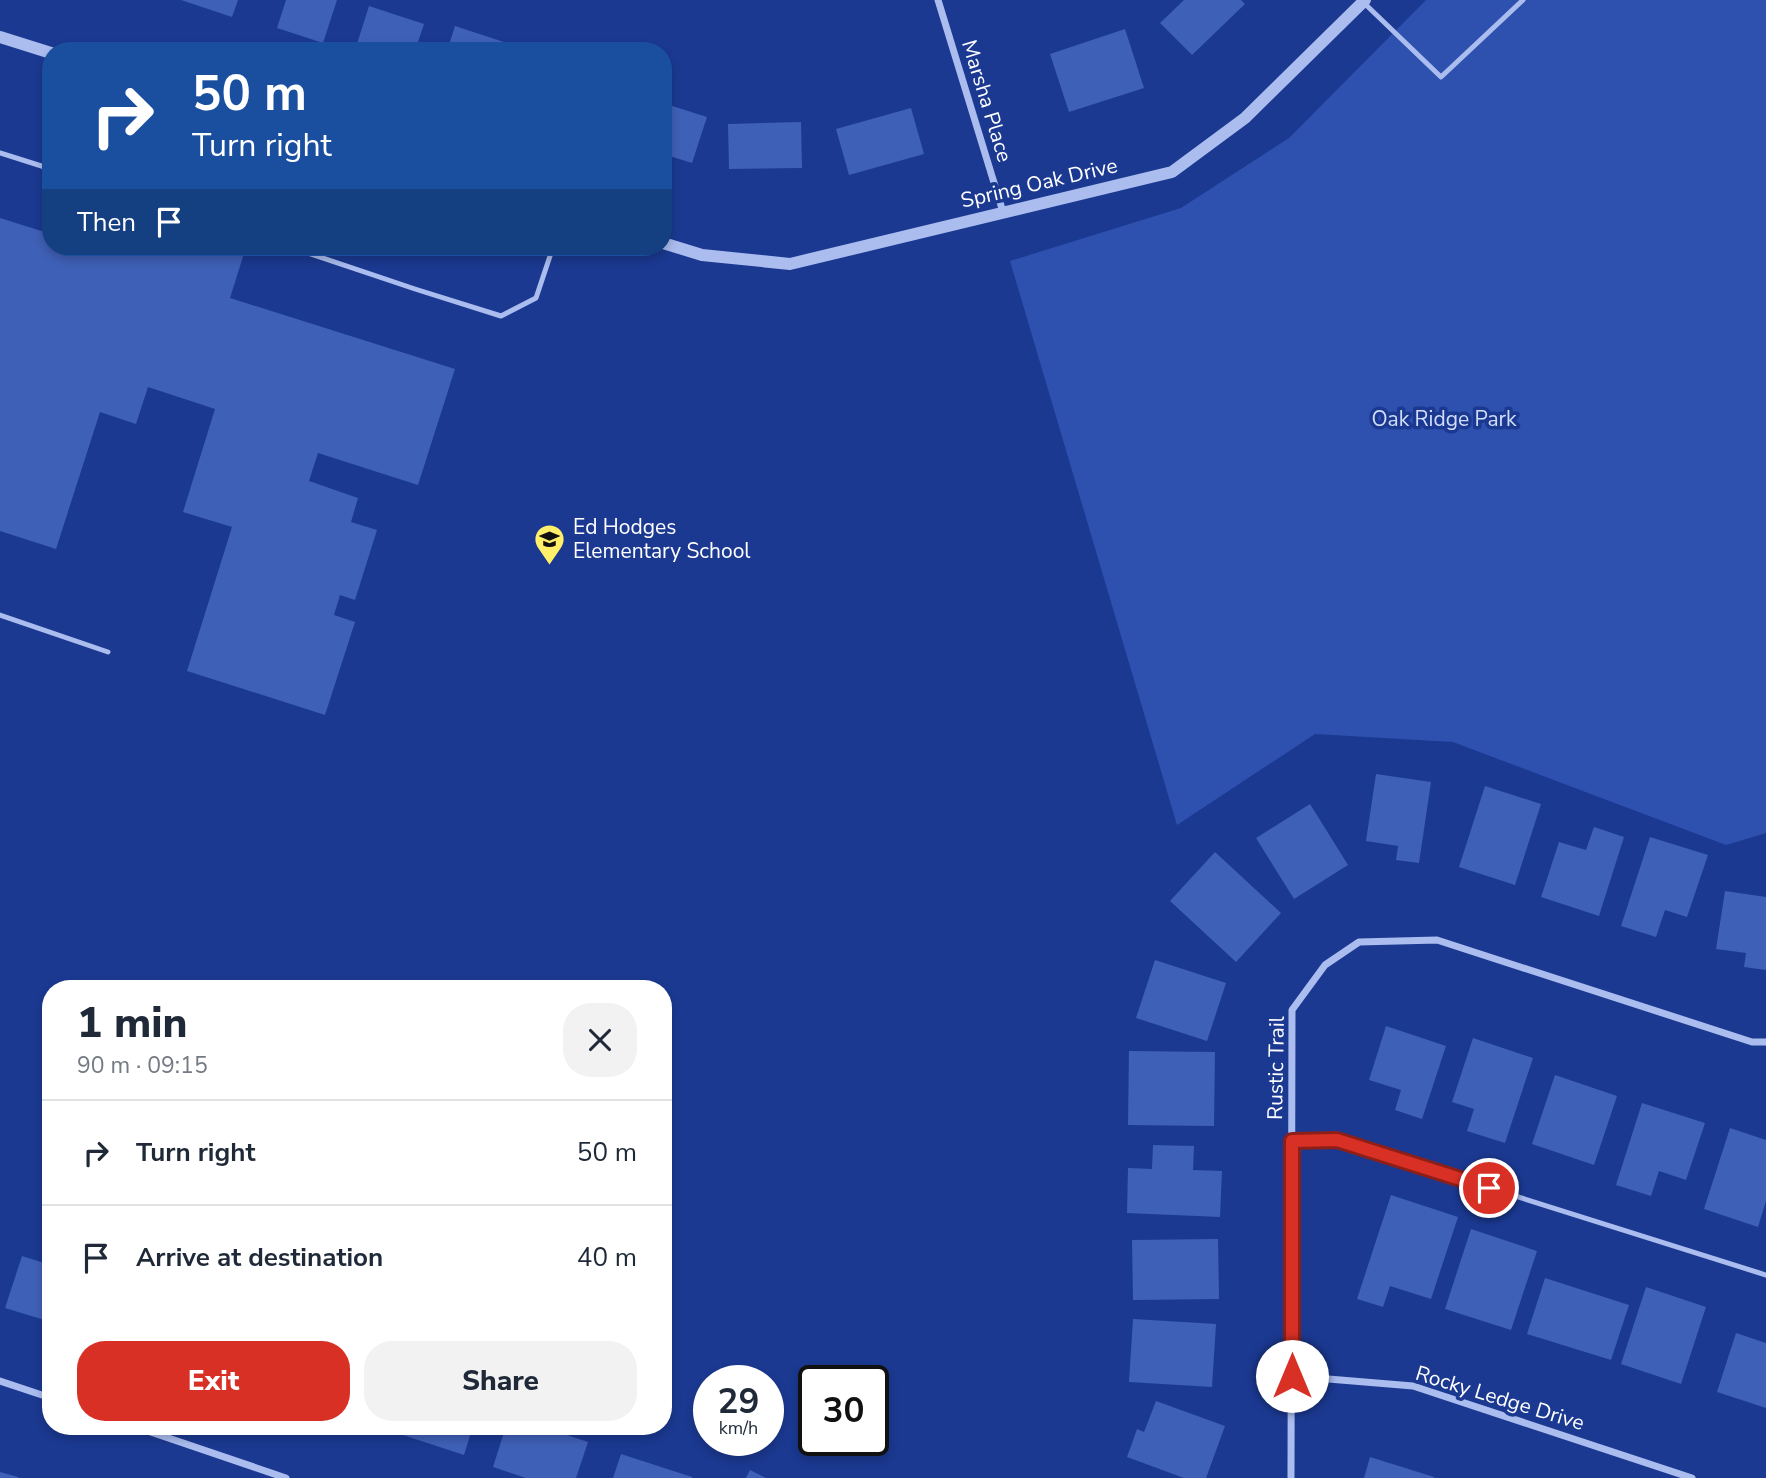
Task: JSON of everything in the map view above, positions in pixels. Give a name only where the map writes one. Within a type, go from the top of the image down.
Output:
[{"type":"street","name":"Marsha Place","points":[[938,0],[1003,212]]},
{"type":"street","name":"Spring Oak Drive","points":[[672,246],[702,255],[790,264],[1172,172],[1245,118],[1364,1]]},
{"type":"street","points":[[0,37],[42,51]]},
{"type":"street","name":"Rustic Trail","points":[[1291,1478],[1292,1010],[1325,965],[1359,942],[1437,940],[1752,1042],[1766,1042]]},
{"type":"street","name":"Rocky Ledge Drive","points":[[1292,1376],[1413,1386],[1692,1478]]},
{"type":"street","points":[[0,1381],[42,1395]]},
{"type":"street","points":[[159,1435],[286,1478]]},
{"type":"lane","points":[[1364,1],[1441,77],[1523,0]]},
{"type":"lane","points":[[0,153],[42,166]]},
{"type":"lane","points":[[317,256],[501,316],[536,298],[551,256]]},
{"type":"lane","points":[[0,615],[108,652]]},
{"type":"lane","points":[[1292,1141],[1337,1140],[1766,1275]]},
{"type":"green space","name":"Oak Ridge Park","points":[[1426,0],[1766,0],[1766,833],[1726,845],[1453,742],[1315,734],[1177,825],[1010,261],[1181,208],[1289,138]]},
{"type":"building","points":[[181,0],[238,0],[232,17]]},
{"type":"building","points":[[286,0],[337,0],[323,42],[277,28]]},
{"type":"building","points":[[1184,0],[1241,0],[1245,4],[1192,55],[1160,23]]},
{"type":"building","points":[[369,6],[424,24],[418,42],[358,42]]},
{"type":"building","points":[[455,26],[504,42],[450,42]]},
{"type":"building","points":[[1125,29],[1144,88],[1069,112],[1050,54]]},
{"type":"building","points":[[672,106],[707,117],[692,163],[672,157]]},
{"type":"building","points":[[911,108],[924,154],[849,175],[836,129]]},
{"type":"building","points":[[801,122],[802,168],[729,169],[728,124]]},
{"type":"building","points":[[0,218],[42,231],[42,256],[243,256],[230,298],[455,369],[418,485],[318,453],[309,481],[358,498],[351,522],[377,530],[355,600],[340,595],[334,615],[355,622],[325,715],[187,671],[232,527],[183,512],[215,409],[148,387],[136,424],[100,412],[56,549],[0,531]]},
{"type":"building","points":[[1376,774],[1431,782],[1419,863],[1396,860],[1398,846],[1366,841]]},
{"type":"building","points":[[1485,786],[1541,804],[1515,885],[1459,867]]},
{"type":"building","points":[[1310,804],[1348,865],[1294,899],[1256,838]]},
{"type":"building","points":[[1594,827],[1624,837],[1599,916],[1541,897],[1559,842],[1586,850]]},
{"type":"building","points":[[1650,837],[1708,855],[1687,917],[1665,910],[1656,937],[1621,926]]},
{"type":"building","points":[[1215,852],[1281,913],[1236,962],[1170,901]]},
{"type":"building","points":[[1725,891],[1766,897],[1766,970],[1744,967],[1746,953],[1716,949]]},
{"type":"building","points":[[1155,960],[1226,983],[1207,1041],[1136,1018]]},
{"type":"building","points":[[1386,1026],[1446,1046],[1422,1119],[1395,1110],[1401,1090],[1369,1080]]},
{"type":"building","points":[[1473,1038],[1533,1058],[1505,1143],[1467,1131],[1474,1109],[1452,1102]]},
{"type":"building","points":[[1129,1051],[1215,1052],[1214,1126],[1128,1125]]},
{"type":"building","points":[[1555,1075],[1617,1096],[1594,1165],[1532,1144]]},
{"type":"building","points":[[1642,1103],[1705,1123],[1686,1180],[1659,1171],[1651,1196],[1616,1185]]},
{"type":"building","points":[[1730,1128],[1766,1140],[1766,1201],[1758,1227],[1704,1209]]},
{"type":"building","points":[[1153,1145],[1194,1146],[1193,1170],[1222,1171],[1220,1217],[1127,1213],[1128,1168],[1152,1169]]},
{"type":"building","points":[[1391,1195],[1458,1217],[1431,1299],[1390,1286],[1383,1307],[1357,1299]]},
{"type":"building","points":[[1471,1229],[1537,1251],[1511,1330],[1445,1309]]},
{"type":"building","points":[[1218,1239],[1219,1299],[1133,1300],[1132,1240]]},
{"type":"building","points":[[22,1256],[42,1262],[42,1319],[5,1308]]},
{"type":"building","points":[[1545,1278],[1629,1305],[1611,1360],[1527,1334]]},
{"type":"building","points":[[1646,1287],[1706,1307],[1681,1384],[1621,1364]]},
{"type":"building","points":[[1133,1319],[1216,1324],[1212,1387],[1129,1382]]},
{"type":"building","points":[[1736,1333],[1766,1343],[1766,1408],[1717,1392]]},
{"type":"building","points":[[1156,1401],[1225,1426],[1206,1478],[1184,1478],[1127,1457],[1137,1429],[1144,1432]]},
{"type":"building","points":[[403,1435],[470,1435],[464,1455]]},
{"type":"building","points":[[503,1435],[567,1435],[588,1442],[576,1478],[526,1478],[493,1467]]},
{"type":"building","points":[[621,1454],[692,1477],[692,1478],[613,1478]]},
{"type":"building","points":[[1370,1457],[1434,1477],[1434,1478],[1364,1478]]},
{"type":"building","points":[[750,1470],[766,1478],[746,1478]]},
{"type":"building","points":[[0,1472],[18,1477],[18,1478],[0,1478]]},
{"type":"place","name":"Ed Hodges Elementary School","points":[[550,566]]},
{"type":"route","points":[[1292,1376],[1292,1141],[1337,1140],[1489,1188]]}]
